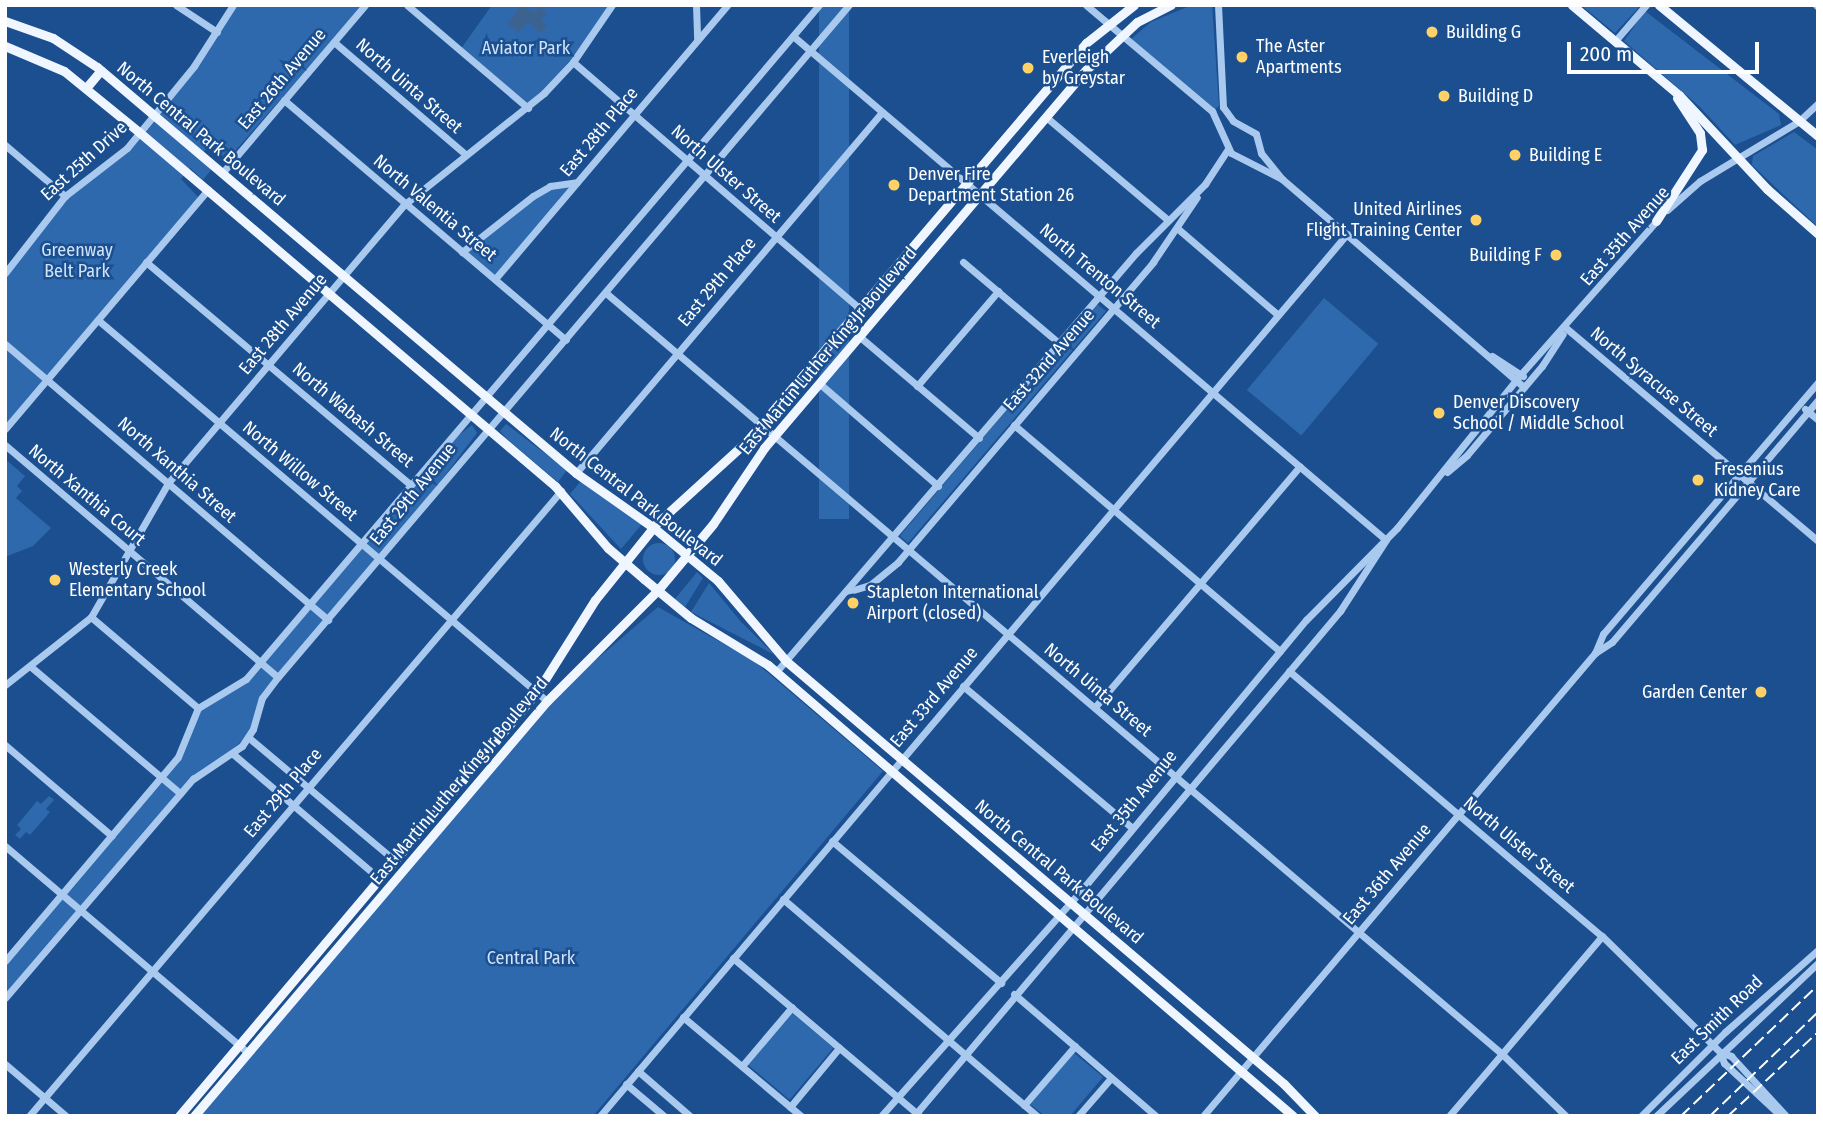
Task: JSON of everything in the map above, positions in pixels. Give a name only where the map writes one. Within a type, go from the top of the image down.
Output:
[{"type":"main road","name":"East Martin Luther King Jr Boulevard","points":[[179,1116],[537,692],[625,563],[654,528],[761,424],[966,183],[1107,23],[1133,5]]},
{"type":"main road","name":"East Martin Luther King Jr Boulevard","points":[[194,1116],[547,701],[657,591],[687,556],[775,436],[1046,117],[1121,35],[1171,5]]},
{"type":"main road","points":[[1572,5],[1670,87],[1736,156],[1818,234]]},
{"type":"main road","points":[[1658,5],[1818,136]]},
{"type":"main road","name":"North Central Park Boulevard","points":[[5,21],[53,38],[102,70],[576,473],[654,528],[733,598],[786,661],[1253,1057],[1315,1116]]},
{"type":"main road","name":"North Central Park Boulevard","points":[[5,46],[41,58],[86,88],[197,180],[328,295],[561,491],[625,563],[657,591],[776,672],[1242,1069],[1293,1116]]},
{"type":"main road","points":[[86,88],[102,70]]},
{"type":"main road","points":[[1657,221],[1702,150],[1700,133],[1670,87]]},
{"type":"street","points":[[176,5],[218,32]]},
{"type":"street","name":"East 25th Drive","points":[[5,273],[65,196],[121,153],[154,115],[218,32],[233,5]]},
{"type":"street","name":"East 26th Avenue","points":[[223,173],[365,5]]},
{"type":"street","points":[[407,5],[528,108]]},
{"type":"street","name":"East 28th Avenue","points":[[5,685],[91,617],[168,483],[405,204],[464,153],[528,108],[573,62],[612,5]]},
{"type":"street","points":[[696,5],[697,40]]},
{"type":"street","name":"East 28th Place","points":[[495,279],[727,5]]},
{"type":"street","name":"East 29th Avenue","points":[[198,708],[246,679],[819,5]]},
{"type":"street","name":"East 29th Avenue","points":[[5,998],[180,793],[199,774],[233,754],[248,737],[262,698],[278,677],[849,5]]},
{"type":"street","points":[[1086,5],[1212,111],[1227,139],[1228,149],[1282,179],[1526,384]]},
{"type":"street","points":[[1218,5],[1221,99],[1228,115],[1242,127],[1252,130],[1258,144],[1282,179]]},
{"type":"street","points":[[1615,41],[1646,5]]},
{"type":"street","name":"North Trenton Street","points":[[793,36],[1386,540]]},
{"type":"street","name":"North Uinta Street","points":[[334,42],[464,153]]},
{"type":"street","name":"North Ulster Street","points":[[573,62],[860,309]]},
{"type":"street","name":"North Valentia Street","points":[[284,100],[566,340]]},
{"type":"street","name":"East 35th Avenue","points":[[881,1116],[1071,902],[1280,651],[1386,540],[1441,476],[1518,377],[1566,328],[1657,221],[1689,189],[1736,156],[1799,121],[1818,103]]},
{"type":"street","name":"East 29th Place","points":[[576,473],[882,112]]},
{"type":"street","points":[[1046,117],[1168,220]]},
{"type":"street","points":[[1227,139],[1242,127]]},
{"type":"street","points":[[1241,157],[1258,144]]},
{"type":"street","points":[[6,146],[65,196]]},
{"type":"street","name":"East 32nd Avenue","points":[[776,672],[849,591],[1099,296],[1168,220],[1205,184],[1220,166],[1228,149]]},
{"type":"street","name":"East 32nd Avenue","points":[[1220,166],[1241,157]]},
{"type":"street","points":[[462,252],[533,196],[550,186],[577,182]]},
{"type":"street","name":"East 32nd Avenue","points":[[849,591],[884,576],[908,549],[1114,308],[1177,228],[1205,184]]},
{"type":"street","points":[[5,429],[208,190]]},
{"type":"street","points":[[1177,228],[1278,315]]},
{"type":"street","name":"East 33rd Avenue","points":[[600,1116],[1347,234]]},
{"type":"street","name":"North Wabash Street","points":[[146,262],[410,484]]},
{"type":"street","points":[[963,262],[1059,343]]},
{"type":"street","points":[[917,386],[998,291]]},
{"type":"street","name":"North Uinta Street","points":[[606,293],[1502,1054],[1566,1116]]},
{"type":"street","name":"North Willow Street","points":[[97,320],[547,701]]},
{"type":"street","name":"East 35th Avenue","points":[[1441,476],[1466,455],[1526,384],[1566,328]]},
{"type":"street","name":"North Syracuse Street","points":[[1566,328],[1818,541]]},
{"type":"street","points":[[860,337],[979,438]]},
{"type":"street","name":"North Xanthia Street","points":[[5,344],[328,620]]},
{"type":"street","name":"East 36th Avenue","points":[[1595,653],[1603,634],[1818,382]]},
{"type":"street","points":[[820,384],[938,486]]},
{"type":"street","name":"East 36th Avenue","points":[[1203,1116],[1595,653],[1612,642],[1818,400]]},
{"type":"street","points":[[1799,404],[1818,420]]},
{"type":"street","points":[[1014,425],[1280,651]]},
{"type":"street","name":"North Xanthia Court","points":[[5,445],[278,677]]},
{"type":"street","points":[[1095,707],[1300,466]]},
{"type":"street","name":"East 29th Place","points":[[29,1116],[561,491]]},
{"type":"street","name":"East 35th Avenue","points":[[916,1115],[1014,994],[1350,598],[1386,540]]},
{"type":"street","points":[[5,961],[162,778],[181,751],[198,708],[91,617]]},
{"type":"street","points":[[30,666],[180,793]]},
{"type":"street","name":"North Ulster Street","points":[[1289,671],[1602,936],[1720,1052],[1724,1063],[1784,1116]]},
{"type":"street","points":[[963,686],[1132,828]]},
{"type":"street","points":[[248,737],[395,861]]},
{"type":"street","points":[[5,745],[112,836]]},
{"type":"street","points":[[233,754],[380,879]]},
{"type":"street","points":[[832,841],[1000,983]]},
{"type":"street","points":[[5,846],[248,1053]]},
{"type":"street","points":[[783,899],[1037,1116]]},
{"type":"street","points":[[1449,1116],[1602,936]]},
{"type":"street","points":[[5,947],[13,953]]},
{"type":"street","name":"East Smith Road","points":[[1641,1116],[1712,1044],[1818,950]]},
{"type":"street","points":[[733,958],[916,1115]]},
{"type":"street","name":"East Smith Road","points":[[1656,1116],[1720,1052],[1818,964]]},
{"type":"street","points":[[1014,994],[1156,1116]]},
{"type":"street","points":[[742,1066],[792,1007]]},
{"type":"street","points":[[683,1017],[801,1116]]},
{"type":"street","points":[[1024,1105],[1074,1046]]},
{"type":"street","points":[[790,1107],[839,1048]]},
{"type":"street","points":[[5,1064],[66,1116]]},
{"type":"street","points":[[638,1071],[691,1116]]},
{"type":"street","points":[[1078,1116],[1111,1078]]},
{"type":"street","points":[[626,1084],[664,1116]]},
{"type":"green space","name":"Greenway Belt Park","points":[[232,5],[364,5],[228,159],[208,147],[199,157],[211,170],[203,180],[190,168],[181,179],[200,199],[5,429],[5,273],[52,210],[121,153],[194,66]]},
{"type":"green space","name":"Aviator Park","points":[[492,5],[612,5],[597,30],[528,108],[460,50]]},
{"type":"green space","points":[[819,5],[849,5],[849,519],[819,519]]},
{"type":"green space","points":[[1192,5],[1212,5],[1219,106],[1215,109],[1131,39],[1151,22]]},
{"type":"green space","points":[[1581,5],[1641,5],[1615,33]]},
{"type":"green space","points":[[1645,11],[1779,114],[1781,125],[1735,145],[1700,107],[1624,41]]},
{"type":"green space","points":[[1794,132],[1818,150],[1818,227],[1752,165],[1753,156]]},
{"type":"green space","points":[[577,182],[495,279],[462,252],[550,186]]},
{"type":"green space","points":[[1324,298],[1378,344],[1301,436],[1247,390]]},
{"type":"green space","points":[[1097,304],[1106,311],[908,543],[900,536],[903,532]]},
{"type":"green space","points":[[506,424],[567,470],[558,482],[507,439],[500,431]]},
{"type":"green space","points":[[472,425],[477,433],[437,486],[262,698],[248,737],[205,770],[5,998],[5,961],[172,765],[193,715],[236,686],[456,437]]},
{"type":"green space","points":[[5,459],[25,476],[17,486],[22,491],[16,498],[51,528],[33,546],[5,557]]},
{"type":"green space","points":[[581,481],[643,523],[621,549],[570,494]]},
{"type":"green space","points":[[659,543],[670,548],[675,559],[670,570],[659,575],[648,570],[643,559],[648,548]]},
{"type":"green space","points":[[697,572],[703,578],[685,607],[675,599]]},
{"type":"green space","points":[[709,583],[741,622],[775,655],[691,612]]},
{"type":"green space","name":"Central Park","points":[[658,607],[754,661],[883,771],[593,1116],[200,1116],[570,682]]},
{"type":"green space","points":[[49,796],[54,800],[46,809],[50,812],[30,835],[26,832],[20,839],[15,835],[21,829],[17,825],[37,801],[41,804]]},
{"type":"green space","points":[[792,1013],[833,1048],[790,1100],[748,1065]]},
{"type":"green space","points":[[1074,1053],[1103,1077],[1070,1116],[1045,1116],[1030,1104]]},
{"type":"shaded area","points":[[522,5],[534,13],[539,7],[547,13],[541,20],[547,26],[541,33],[528,22],[518,32],[507,23]]},
{"type":"railway","points":[[1681,1116],[1818,985]]},
{"type":"railway","points":[[1710,1116],[1818,1012]]},
{"type":"railway","points":[[1728,1116],[1818,1032]]},
{"type":"place","name":"Building G","points":[[1432,32]]},
{"type":"place","name":"The Aster Apartments","points":[[1242,57]]},
{"type":"place","name":"Everleigh by Greystar","points":[[1028,68]]},
{"type":"place","name":"Building D","points":[[1444,96]]},
{"type":"place","name":"Building E","points":[[1515,155]]},
{"type":"place","name":"Denver Fire Department Station 26","points":[[894,185]]},
{"type":"place","name":"United Airlines Flight Training Center","points":[[1476,220]]},
{"type":"place","name":"Building F","points":[[1556,255]]},
{"type":"place","name":"Denver Discovery School / Middle School","points":[[1439,413]]},
{"type":"place","name":"Fresenius Kidney Care","points":[[1698,480]]},
{"type":"place","name":"Westerly Creek Elementary School","points":[[55,580]]},
{"type":"place","name":"Stapleton International Airport (closed)","points":[[853,603]]},
{"type":"place","name":"Garden Center","points":[[1761,692]]}]
